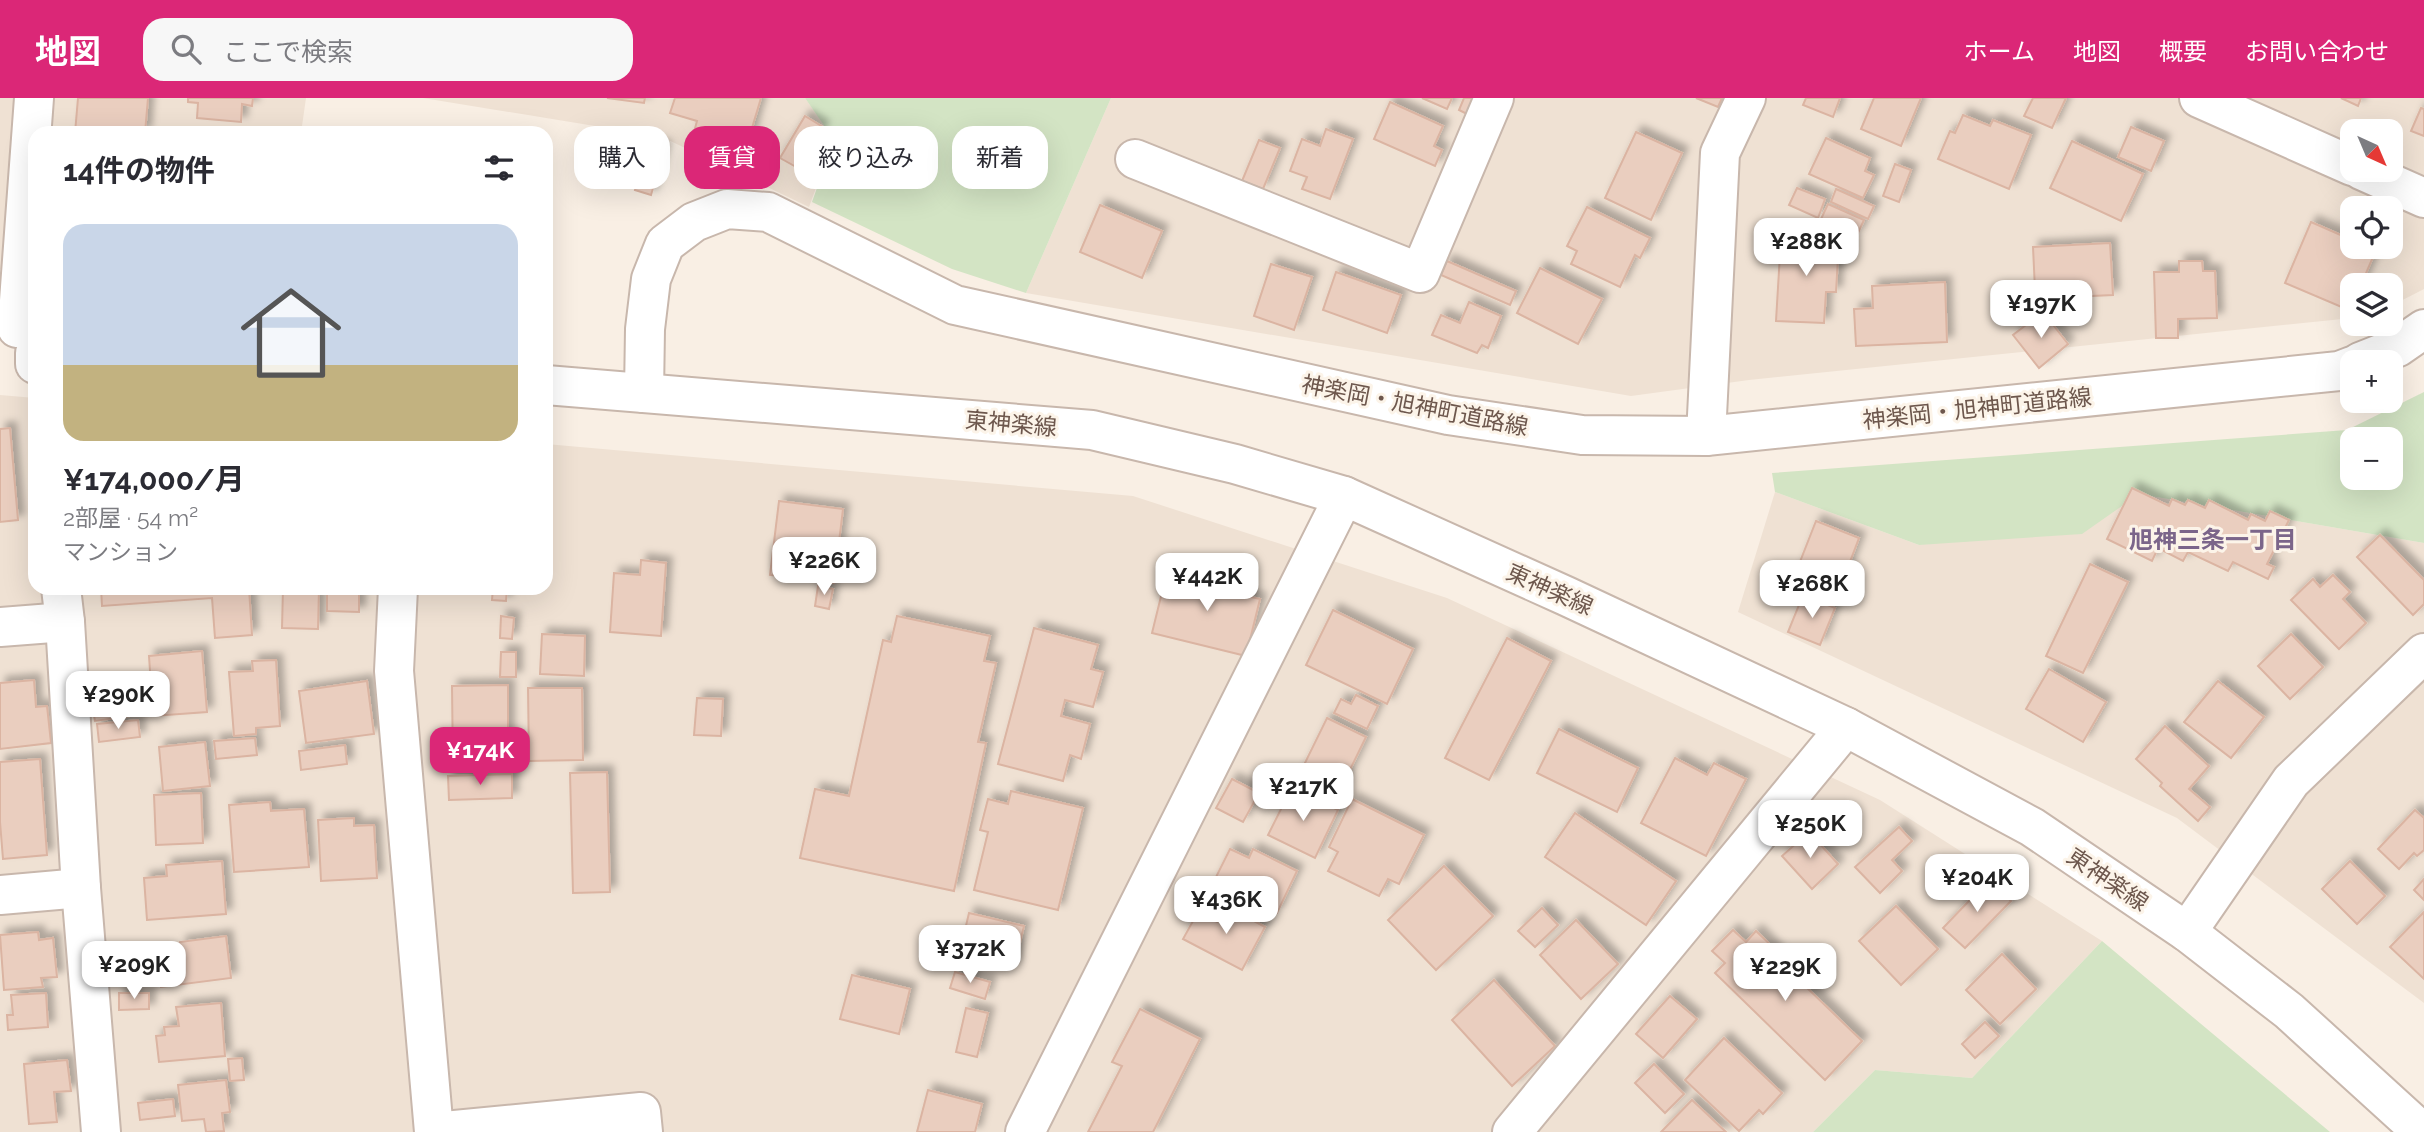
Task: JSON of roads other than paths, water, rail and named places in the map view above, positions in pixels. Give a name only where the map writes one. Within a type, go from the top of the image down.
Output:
[{"type":"street","points":[[33,126],[34,98]]},
{"type":"street","points":[[1135,159],[1420,273],[1494,98]]},
{"type":"street","points":[[1706,436],[1720,153],[1746,98]]},
{"type":"street","points":[[2199,98],[2340,161]]},
{"type":"street","points":[[2388,182],[2424,198]]},
{"type":"street","name":"神楽岡・旭神町道路線","points":[[644,393],[645,329],[651,279],[665,244],[694,222],[727,209],[768,212],[955,305],[1448,415],[1582,435],[1706,436],[2340,370]]},
{"type":"street","points":[[22,335],[28,216]]},
{"type":"street","points":[[2390,350],[2424,330]]},
{"type":"street","name":"東神楽線","points":[[553,386],[1092,430],[1235,464],[1344,496],[1578,601],[1846,727],[2032,827],[2187,932],[2416,1111]]},
{"type":"street","points":[[1025,1132],[1344,496]]},
{"type":"street","points":[[398,595],[394,671],[434,1132],[641,1112],[643,1132]]},
{"type":"street","points":[[0,627],[63,605],[102,1132]]},
{"type":"street","points":[[2187,932],[2291,780],[2424,653]]},
{"type":"street","points":[[1512,1132],[1846,727]]},
{"type":"street","points":[[0,895],[82,888]]},
{"type":"district","name":"旭神三条一丁目","points":[[2213,539]]}]
